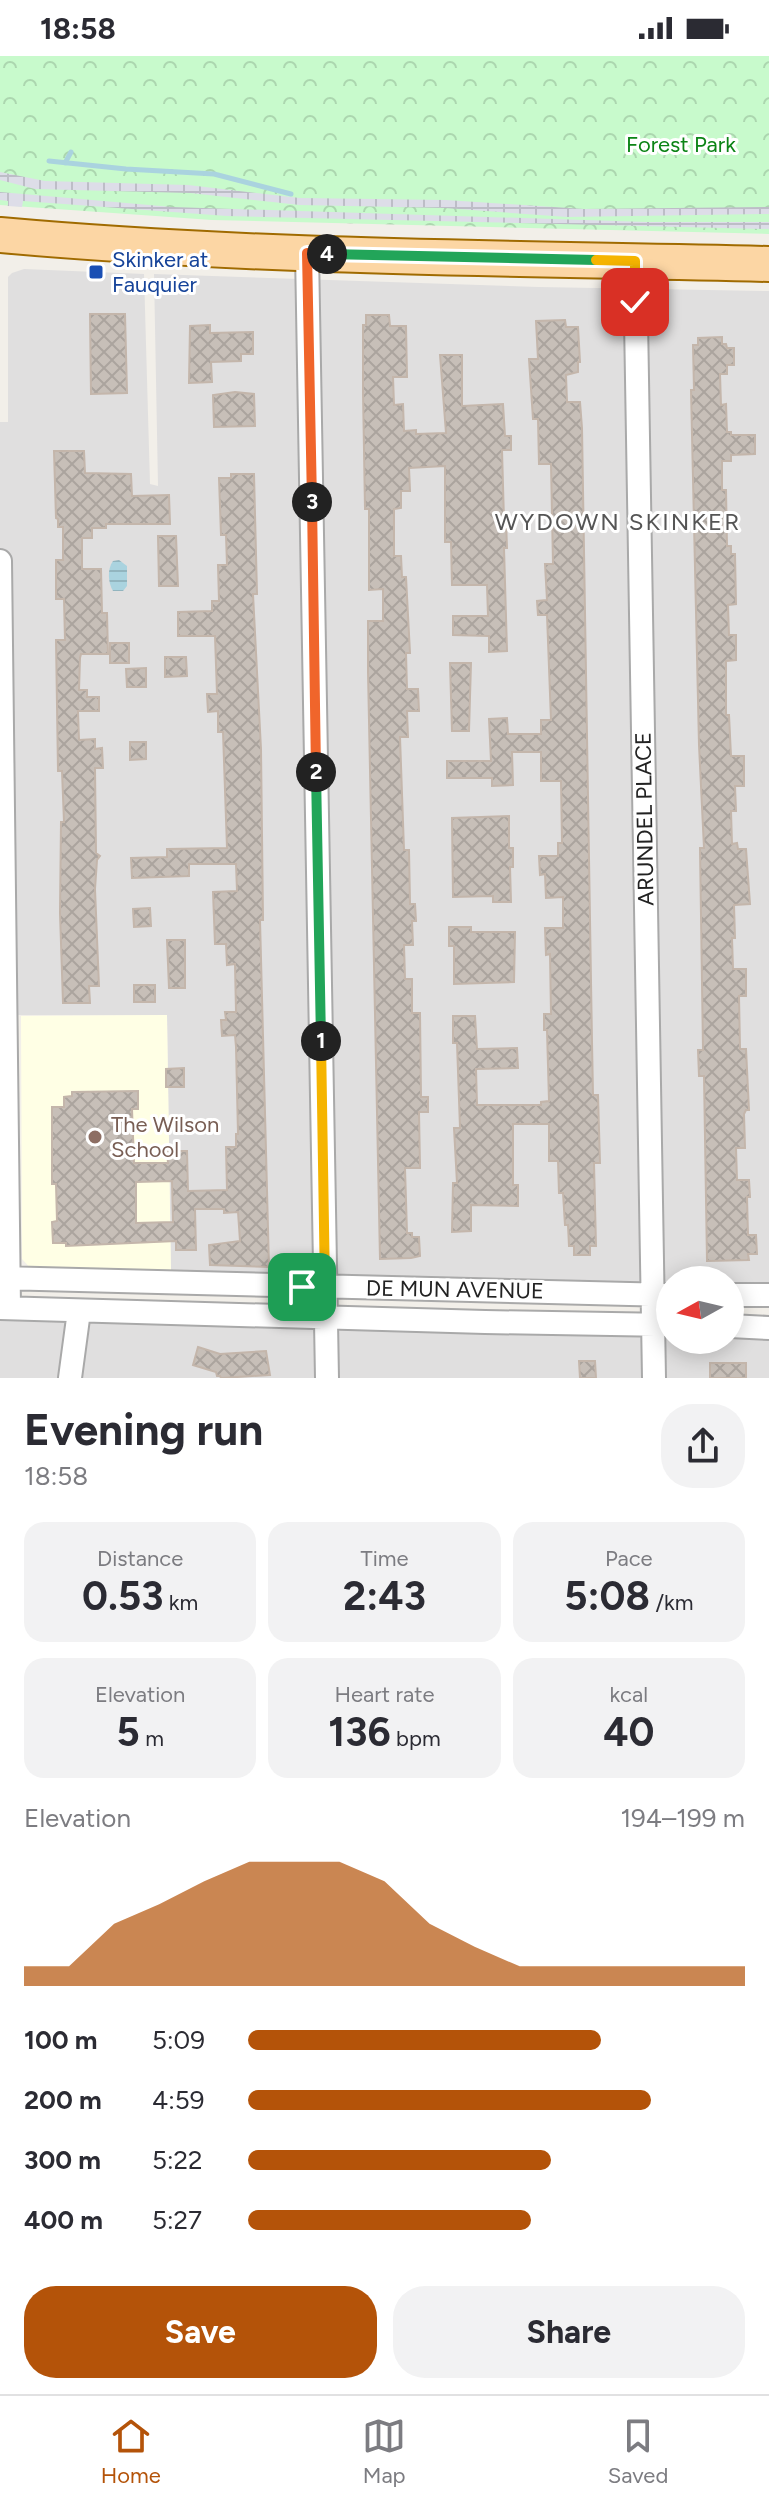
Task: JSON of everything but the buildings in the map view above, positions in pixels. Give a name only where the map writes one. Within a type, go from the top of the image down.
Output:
[{"type":"main road","points":[[0,235],[307,253],[769,264]]},
{"type":"street","points":[[307,253],[327,1378]]},
{"type":"street","name":"ARUNDEL PLACE","points":[[635,261],[661,1266]]},
{"type":"street","points":[[0,561],[4,1308]]},
{"type":"street","name":"DE MUN AVENUE","points":[[4,1278],[656,1295]]},
{"type":"street","points":[[744,1295],[769,1295]]},
{"type":"street","name":"DE MUN AVENUE","points":[[4,1308],[656,1325]]},
{"type":"street","points":[[70,1378],[79,1311]]},
{"type":"street","points":[[744,1327],[769,1328]]},
{"type":"street","name":"ARUNDEL PLACE","points":[[654,1378],[658,1354]]},
{"type":"shaded area","points":[[0,172],[45,181],[188,185],[300,198],[446,200],[584,209],[769,207],[769,214],[567,217],[445,208],[300,205],[190,193],[35,189],[0,180]]},
{"type":"shaded area","points":[[0,192],[172,207],[647,222],[769,222],[769,229],[227,216],[23,201],[22,207],[8,206],[8,201],[0,200]]},
{"type":"shaded area","points":[[24,269],[144,274],[150,484],[158,486],[154,274],[769,291],[769,1287],[744,1286],[744,1266],[656,1266],[656,1284],[171,1273],[167,1015],[0,1015],[0,422],[8,422],[8,277]]},
{"type":"shaded area","name":"The Wilson School","points":[[167,1015],[171,1273],[32,1270],[22,1259],[21,1016]]},
{"type":"shaded area","points":[[0,1318],[656,1334],[656,1354],[744,1354],[744,1336],[769,1337],[769,1378],[0,1378]]},
{"type":"green space","name":"Forest Park","points":[[0,56],[769,56],[769,234],[212,220],[0,205]]},
{"type":"water","points":[[119,560],[127,566],[127,586],[123,591],[113,591],[109,580],[110,568],[113,561]]},
{"type":"waterway","points":[[65,163],[71,152]]},
{"type":"waterway","points":[[49,161],[214,174],[291,194]]},
{"type":"place","name":"Skinker at Fauquier","points":[[96,272]]},
{"type":"place","name":"The Wilson School","points":[[95,1137]]},
{"type":"district","name":"WYDOWN SKINKER","points":[[618,522]]},
{"type":"route","points":[[302,1287],[325,1287],[307,253],[635,261],[635,302]]}]
